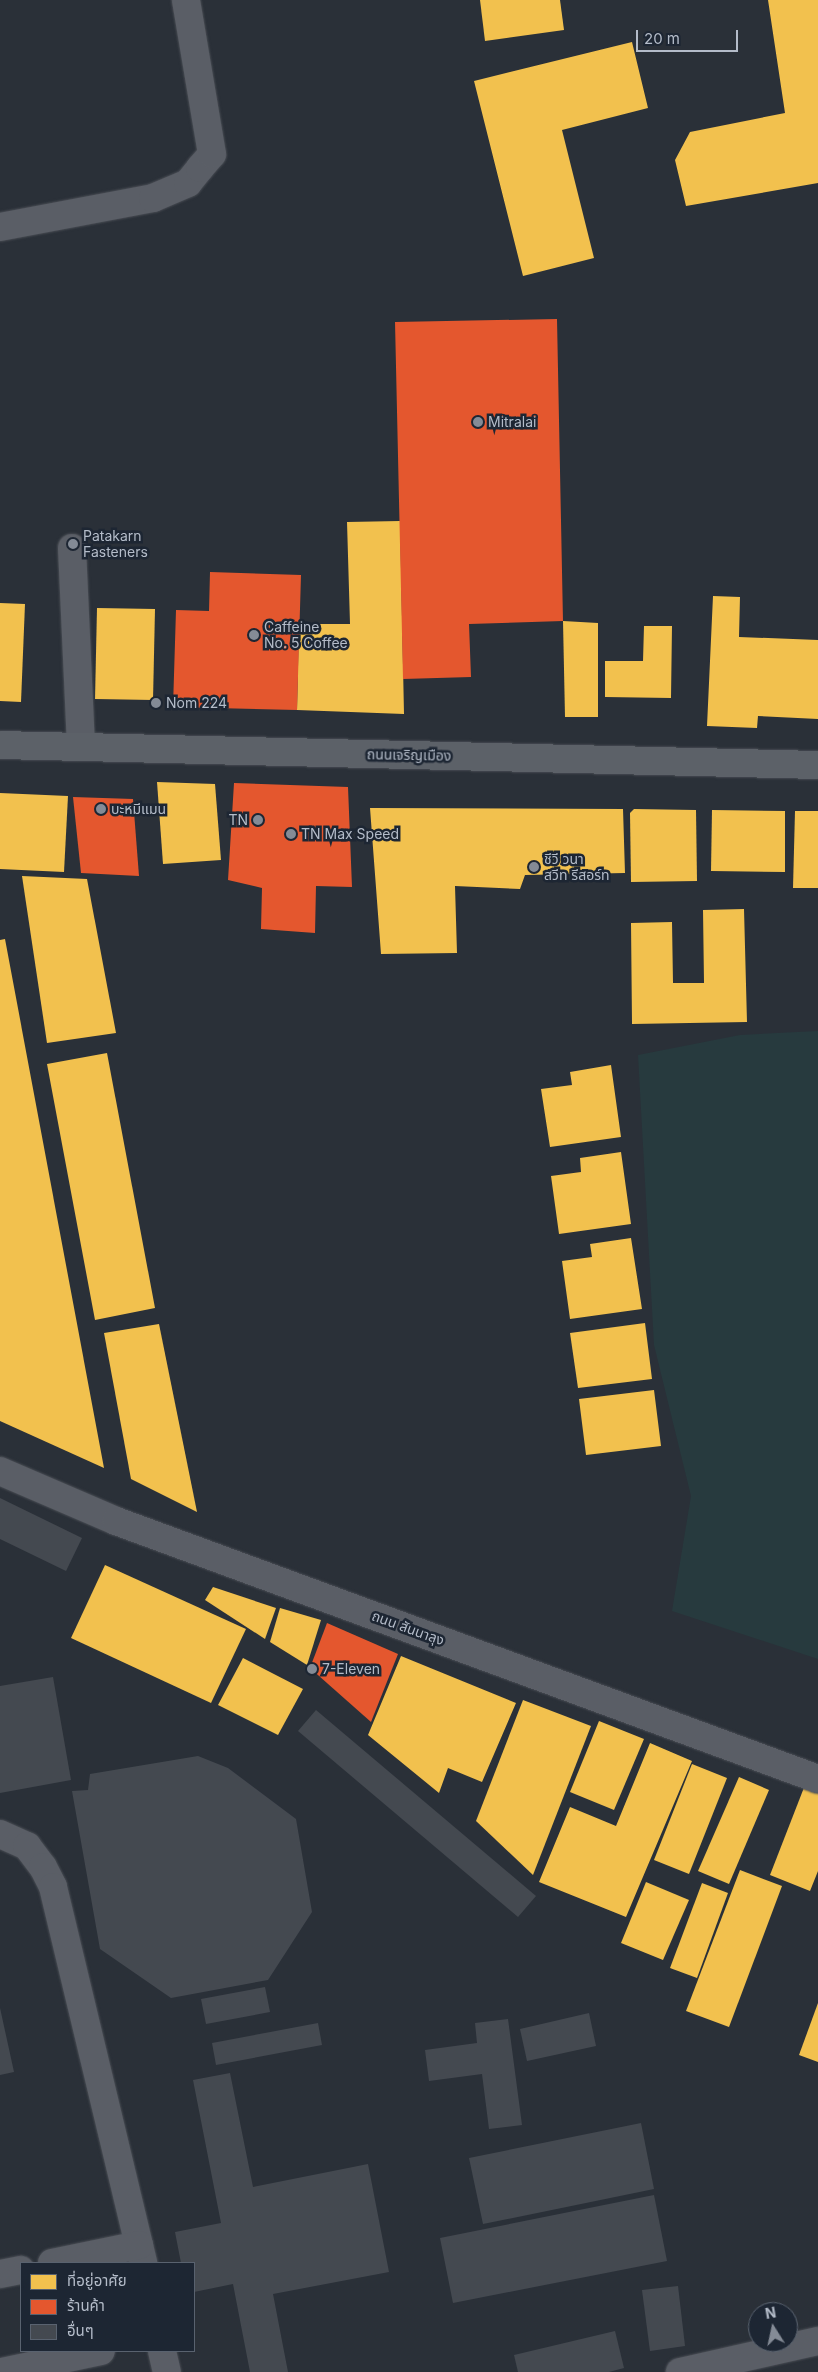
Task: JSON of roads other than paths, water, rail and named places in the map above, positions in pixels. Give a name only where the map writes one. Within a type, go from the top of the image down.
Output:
[{"type":"main road","name":"ถนนเจริญเมือง","points":[[0,745],[818,765]]},
{"type":"street","points":[[0,228],[153,198],[188,183],[212,154],[186,0]]},
{"type":"street","points":[[72,548],[80,747]]},
{"type":"street","name":"ถนน สันนาลุง","points":[[0,1471],[116,1521],[818,1778]]},
{"type":"street","points":[[0,1834],[27,1846],[43,1866],[53,1887],[141,2254],[62,2262]]},
{"type":"street","points":[[0,2274],[20,2270]]},
{"type":"street","points":[[680,2372],[818,2341]]},
{"type":"street","points":[[2,2372],[96,2352]]},
{"type":"street","points":[[162,2352],[167,2372]]},
{"type":"place","name":"Mitralai","points":[[478,422]]},
{"type":"place","name":"Patakarn Fasteners","points":[[73,544]]},
{"type":"place","name":"Caffeine No. 5 Coffee","points":[[254,635]]},
{"type":"place","name":"Nom 224","points":[[156,703]]},
{"type":"place","name":"บะหมีแมน","points":[[101,809]]},
{"type":"place","name":"TN","points":[[258,820]]},
{"type":"place","name":"TN Max Speed","points":[[291,834]]},
{"type":"place","name":"ชีวี วนา สวีท รีสอร์ท","points":[[534,867]]},
{"type":"place","name":"7-Eleven","points":[[312,1669]]}]
